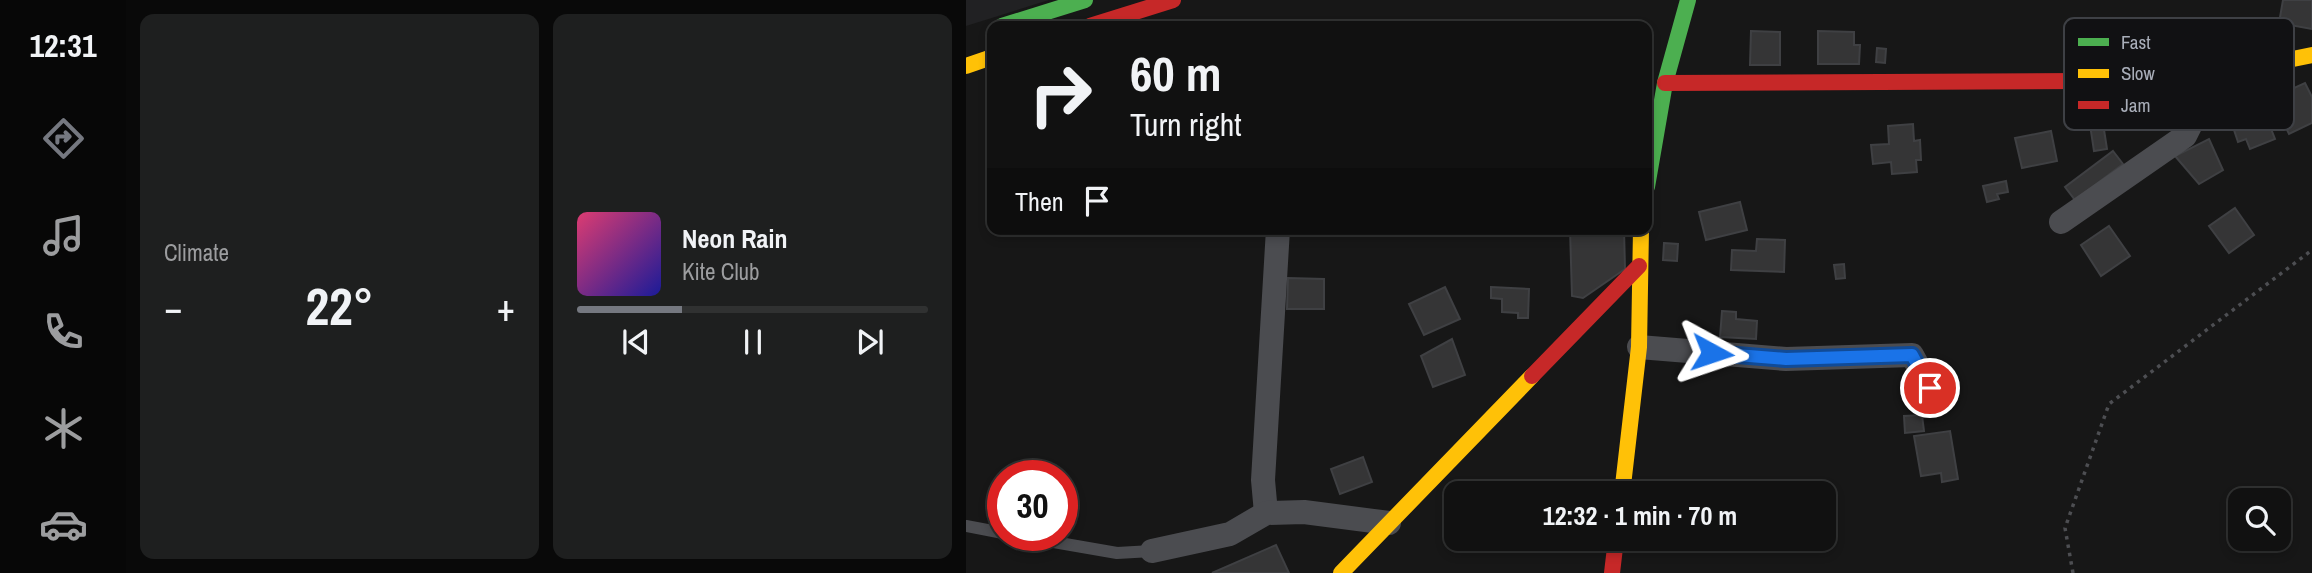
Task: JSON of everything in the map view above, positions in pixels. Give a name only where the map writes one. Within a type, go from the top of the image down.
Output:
[{"type":"main road","points":[[1018,21],[1085,0]]},
{"type":"main road","points":[[1106,21],[1173,0]]},
{"type":"main road","points":[[1652,158],[1665,83],[1688,0]]},
{"type":"main road","points":[[2294,59],[2312,55]]},
{"type":"main road","points":[[966,66],[987,59]]},
{"type":"main road","points":[[1665,83],[2064,81]]},
{"type":"main road","points":[[1624,481],[1639,347],[1641,235]]},
{"type":"main road","points":[[1341,573],[1639,266]]},
{"type":"main road","points":[[1612,573],[1615,551]]},
{"type":"street","points":[[2061,222],[2185,136],[2188,130]]},
{"type":"street","points":[[1266,513],[1263,480],[1278,235]]},
{"type":"street","points":[[1639,347],[1786,359],[1912,355],[1930,388]]},
{"type":"street","points":[[1153,551],[1230,534],[1266,513],[1304,512],[1389,523]]},
{"type":"lane","points":[[966,526],[987,530]]},
{"type":"lane","points":[[1078,546],[1117,553],[1153,551]]},
{"type":"path","points":[[2073,573],[2064,528],[2109,404],[2312,250]]},
{"type":"shaded area","points":[[966,0],[1049,0],[966,26]]},
{"type":"building","points":[[2283,0],[2312,0],[2312,29],[2294,26],[2294,18],[2280,18]]},
{"type":"building","points":[[1751,31],[1780,32],[1780,65],[1750,65]]},
{"type":"building","points":[[1818,31],[1854,32],[1854,45],[1860,45],[1859,64],[1818,64]]},
{"type":"building","points":[[1877,48],[1886,49],[1885,63],[1876,62]]},
{"type":"building","points":[[2305,83],[2312,97],[2312,123],[2289,134],[2287,130],[2294,130],[2294,88]]},
{"type":"building","points":[[1913,124],[1914,141],[1920,140],[1921,160],[1916,160],[1917,172],[1892,174],[1891,162],[1873,164],[1871,145],[1889,144],[1888,126]]},
{"type":"building","points":[[2091,130],[2104,130],[2107,149],[2094,151]]},
{"type":"building","points":[[2234,130],[2271,130],[2275,139],[2250,149],[2246,139],[2238,142]]},
{"type":"building","points":[[2051,131],[2057,161],[2022,168],[2015,138]]},
{"type":"building","points":[[2209,139],[2223,170],[2199,184],[2175,156]]},
{"type":"building","points":[[2113,151],[2123,164],[2075,200],[2065,187]]},
{"type":"building","points":[[2006,181],[2008,192],[1997,194],[1999,199],[1987,202],[1983,186]]},
{"type":"building","points":[[1740,202],[1747,230],[1706,240],[1699,212]]},
{"type":"building","points":[[2235,208],[2254,235],[2229,253],[2209,226]]},
{"type":"building","points":[[2109,226],[2130,256],[2101,276],[2081,245]]},
{"type":"building","points":[[1570,235],[1624,235],[1625,269],[1583,298],[1572,296]]},
{"type":"building","points":[[1757,239],[1785,240],[1784,272],[1731,270],[1732,250],[1756,251]]},
{"type":"building","points":[[1664,243],[1678,244],[1677,261],[1663,260]]},
{"type":"building","points":[[1844,264],[1845,278],[1836,279],[1834,265]]},
{"type":"building","points":[[1288,278],[1324,279],[1324,309],[1287,309]]},
{"type":"building","points":[[1445,287],[1460,319],[1424,335],[1409,304]]},
{"type":"building","points":[[1491,287],[1529,289],[1528,318],[1518,318],[1518,313],[1502,312],[1502,299],[1491,298]]},
{"type":"building","points":[[1722,311],[1736,312],[1736,319],[1757,321],[1756,339],[1720,337]]},
{"type":"building","points":[[1452,339],[1465,375],[1433,387],[1421,356]]},
{"type":"building","points":[[1922,415],[1924,431],[1905,433],[1904,416]]},
{"type":"building","points":[[1950,431],[1958,479],[1942,482],[1941,473],[1921,476],[1914,436]]},
{"type":"building","points":[[1363,457],[1372,482],[1340,494],[1331,469]]},
{"type":"building","points":[[1276,545],[1289,573],[1212,573]]},
{"type":"traffic: fast","points":[[1018,21],[1085,0]]},
{"type":"traffic: fast","points":[[1652,158],[1665,83],[1688,0]]},
{"type":"traffic: slow","points":[[2294,59],[2312,55]]},
{"type":"traffic: slow","points":[[966,66],[987,59]]},
{"type":"traffic: slow","points":[[1624,481],[1639,347],[1641,235]]},
{"type":"traffic: slow","points":[[1341,573],[1532,376]]},
{"type":"traffic: jam","points":[[1106,21],[1173,0]]},
{"type":"traffic: jam","points":[[1665,83],[2064,81]]},
{"type":"traffic: jam","points":[[1532,376],[1639,266]]},
{"type":"traffic: jam","points":[[1612,573],[1615,551]]},
{"type":"route","points":[[1712,353],[1786,359],[1912,355],[1930,388]]}]
